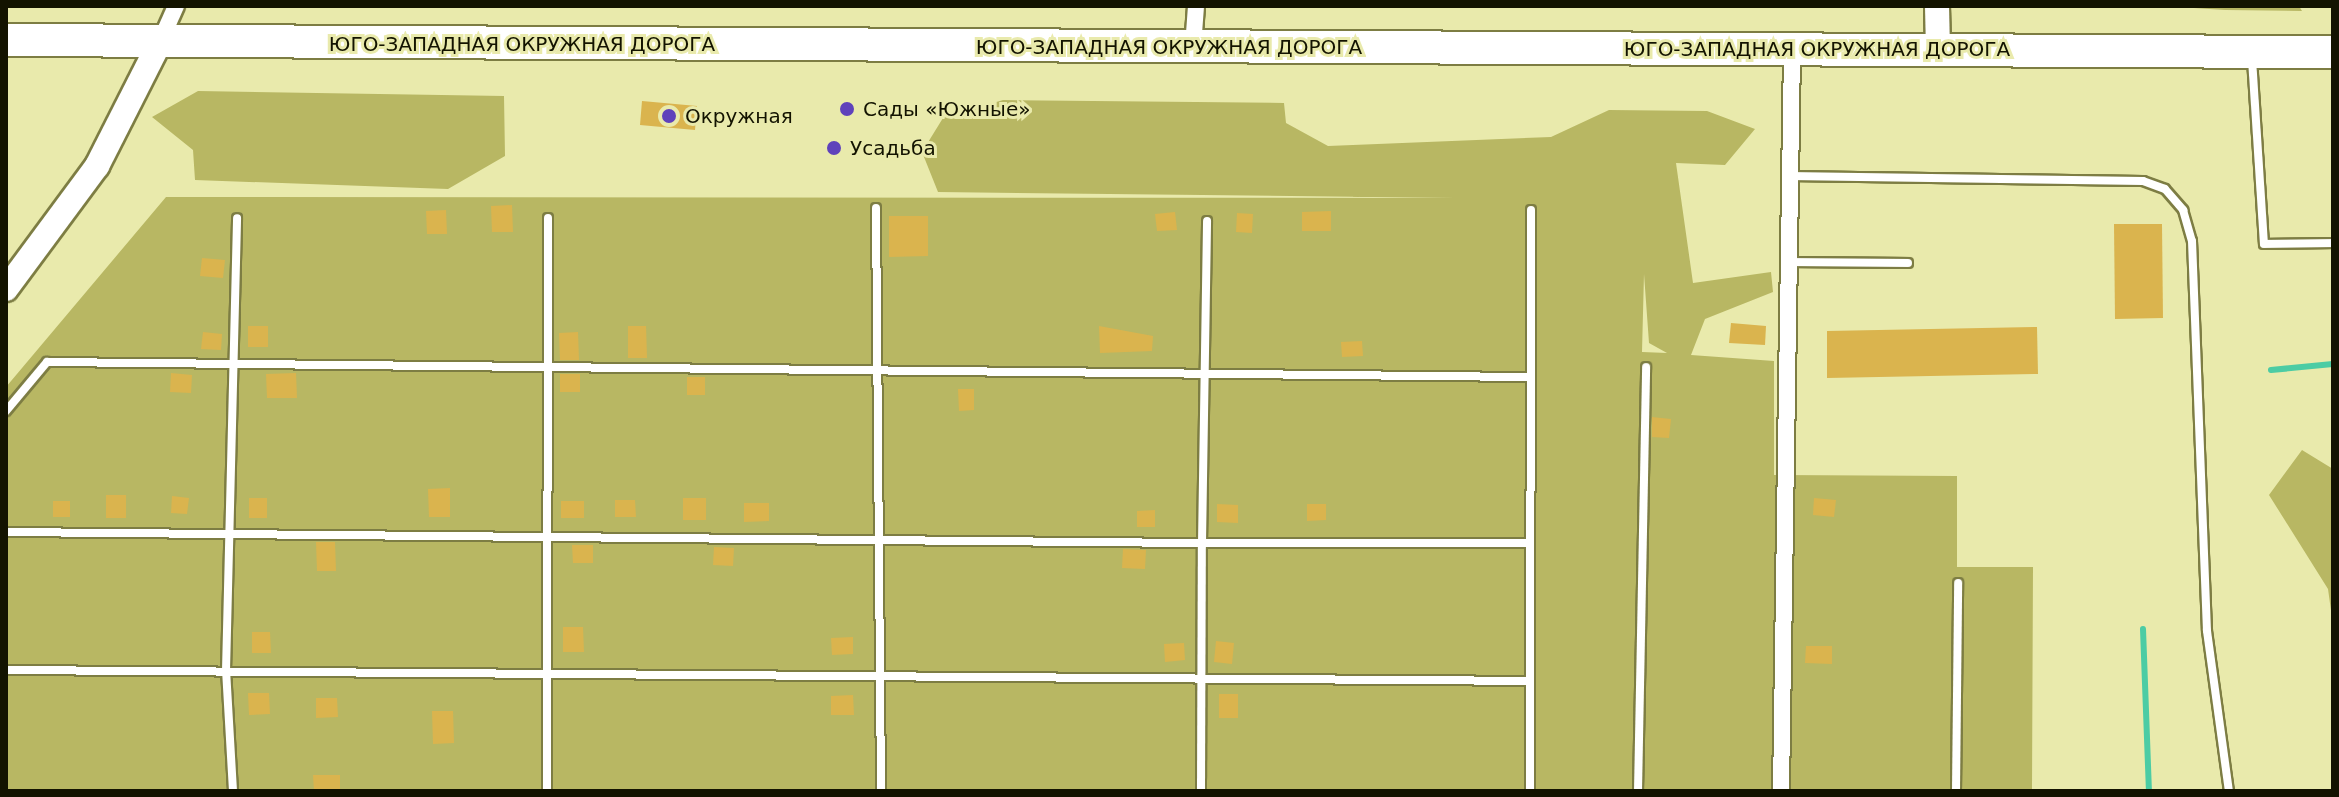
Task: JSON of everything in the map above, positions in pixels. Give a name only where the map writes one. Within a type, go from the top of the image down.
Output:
[{"type":"highway","name":"ЮГО-ЗАПАДНАЯ ОКРУЖНАЯ ДОРОГА","points":[[6,40],[2333,52]]},
{"type":"street","points":[[6,289],[97,166],[176,6]]},
{"type":"street","points":[[1193,47],[1196,6]]},
{"type":"street","points":[[1937,6],[1938,50]]},
{"type":"street","points":[[1781,791],[1787,176],[1792,49]]},
{"type":"lane","points":[[2251,51],[2264,244],[2333,243]]},
{"type":"lane","points":[[1787,176],[2143,181],[2165,189],[2183,210],[2192,241],[2207,631],[2229,791]]},
{"type":"lane","points":[[876,208],[884,540],[881,791]]},
{"type":"lane","points":[[1530,791],[1531,210]]},
{"type":"lane","points":[[233,791],[226,671],[230,365],[237,218]]},
{"type":"lane","points":[[547,791],[548,218]]},
{"type":"lane","points":[[1201,791],[1201,369],[1207,221]]},
{"type":"lane","points":[[1788,262],[1908,263]]},
{"type":"lane","points":[[6,411],[47,362],[548,370],[878,372],[1201,369],[1530,377]]},
{"type":"lane","points":[[1638,791],[1646,367]]},
{"type":"lane","points":[[6,532],[1530,543]]},
{"type":"lane","points":[[1956,791],[1958,583]]},
{"type":"lane","points":[[6,670],[1529,681]]},
{"type":"shaded area","points":[[2163,6],[2299,6],[2302,11],[2225,10]]},
{"type":"shaded area","points":[[198,91],[504,96],[505,156],[448,189],[195,180],[193,150],[152,117]]},
{"type":"shaded area","points":[[1003,100],[1284,103],[1286,123],[1328,146],[1551,137],[1609,110],[1707,111],[1755,129],[1725,165],[1676,163],[1693,283],[1771,272],[1773,292],[1705,319],[1691,355],[1774,361],[1774,475],[1957,476],[1957,567],[2033,567],[2032,791],[6,791],[6,387],[166,197],[1456,198],[938,192],[922,152],[943,118]],"holes":[[[1644,274],[1649,343],[1667,353],[1642,352]]]},
{"type":"shaded area","points":[[2302,450],[2333,469],[2333,625],[2328,589],[2269,495]]},
{"type":"building","name":"Окружная","points":[[642,101],[697,106],[695,130],[640,125]]},
{"type":"building","points":[[512,205],[513,232],[492,232],[491,206]]},
{"type":"building","points":[[446,210],[447,234],[427,234],[426,211]]},
{"type":"building","points":[[1331,211],[1331,231],[1302,231],[1302,212]]},
{"type":"building","points":[[1175,212],[1177,230],[1157,231],[1155,214]]},
{"type":"building","points":[[1237,213],[1253,214],[1252,233],[1236,232]]},
{"type":"building","points":[[889,216],[928,216],[928,256],[889,257]]},
{"type":"building","points":[[2114,224],[2162,224],[2163,318],[2115,319]]},
{"type":"building","points":[[202,258],[225,260],[223,278],[200,276]]},
{"type":"building","points":[[1731,323],[1766,326],[1765,345],[1729,343]]},
{"type":"building","points":[[248,326],[268,326],[268,347],[248,347]]},
{"type":"building","points":[[628,326],[646,326],[647,358],[628,358]]},
{"type":"building","points":[[1099,326],[1153,336],[1152,351],[1100,353]]},
{"type":"building","points":[[2037,327],[2038,374],[1827,378],[1827,331]]},
{"type":"building","points":[[203,332],[222,334],[221,350],[201,349]]},
{"type":"building","points":[[578,332],[579,360],[560,360],[559,333]]},
{"type":"building","points":[[1362,341],[1363,356],[1342,357],[1341,342]]},
{"type":"building","points":[[171,373],[192,375],[191,393],[170,392]]},
{"type":"building","points":[[296,373],[297,398],[267,398],[266,374]]},
{"type":"building","points":[[560,374],[580,374],[580,392],[560,392]]},
{"type":"building","points":[[687,377],[705,377],[705,395],[687,395]]},
{"type":"building","points":[[958,389],[974,389],[974,410],[959,411]]},
{"type":"building","points":[[1652,417],[1671,419],[1669,438],[1652,437]]},
{"type":"building","points":[[450,488],[450,517],[429,517],[428,489]]},
{"type":"building","points":[[106,495],[126,495],[126,518],[106,518]]},
{"type":"building","points":[[172,496],[189,498],[187,514],[171,513]]},
{"type":"building","points":[[249,498],[267,498],[267,518],[249,518]]},
{"type":"building","points":[[683,498],[706,498],[706,520],[683,520]]},
{"type":"building","points":[[1814,498],[1836,500],[1834,517],[1813,515]]},
{"type":"building","points":[[615,500],[635,500],[636,517],[615,517]]},
{"type":"building","points":[[53,501],[70,501],[70,517],[53,517]]},
{"type":"building","points":[[561,501],[584,501],[584,518],[561,518]]},
{"type":"building","points":[[744,503],[769,503],[769,521],[744,522]]},
{"type":"building","points":[[1217,504],[1238,505],[1238,523],[1217,522]]},
{"type":"building","points":[[1307,504],[1326,504],[1326,520],[1307,521]]},
{"type":"building","points":[[1155,510],[1155,527],[1137,527],[1137,511]]},
{"type":"building","points":[[316,542],[335,542],[336,571],[317,571]]},
{"type":"building","points":[[572,545],[593,545],[593,563],[573,563]]},
{"type":"building","points":[[714,547],[734,548],[733,566],[713,565]]},
{"type":"building","points":[[1123,549],[1146,550],[1145,569],[1122,568]]},
{"type":"building","points":[[563,627],[583,627],[584,652],[563,652]]},
{"type":"building","points":[[252,632],[270,632],[271,653],[252,653]]},
{"type":"building","points":[[853,637],[853,654],[832,655],[831,638]]},
{"type":"building","points":[[1216,641],[1234,643],[1232,664],[1214,662]]},
{"type":"building","points":[[1184,643],[1185,660],[1165,662],[1164,644]]},
{"type":"building","points":[[1806,646],[1832,646],[1832,664],[1805,663]]},
{"type":"building","points":[[248,693],[269,693],[270,714],[249,715]]},
{"type":"building","points":[[1219,694],[1238,694],[1238,718],[1219,718]]},
{"type":"building","points":[[853,695],[854,715],[831,715],[831,696]]},
{"type":"building","points":[[316,698],[337,698],[338,717],[316,718]]},
{"type":"building","points":[[432,711],[453,711],[454,743],[433,744]]},
{"type":"building","points":[[313,775],[340,775],[340,791],[314,791]]},
{"type":"waterway","points":[[2271,370],[2333,364]]},
{"type":"waterway","points":[[2143,629],[2149,791]]},
{"type":"place","name":"Сады «Южные»","points":[[847,109]]},
{"type":"place","name":"Окружная","points":[[669,116]]},
{"type":"place","name":"Усадьба","points":[[834,148]]}]
